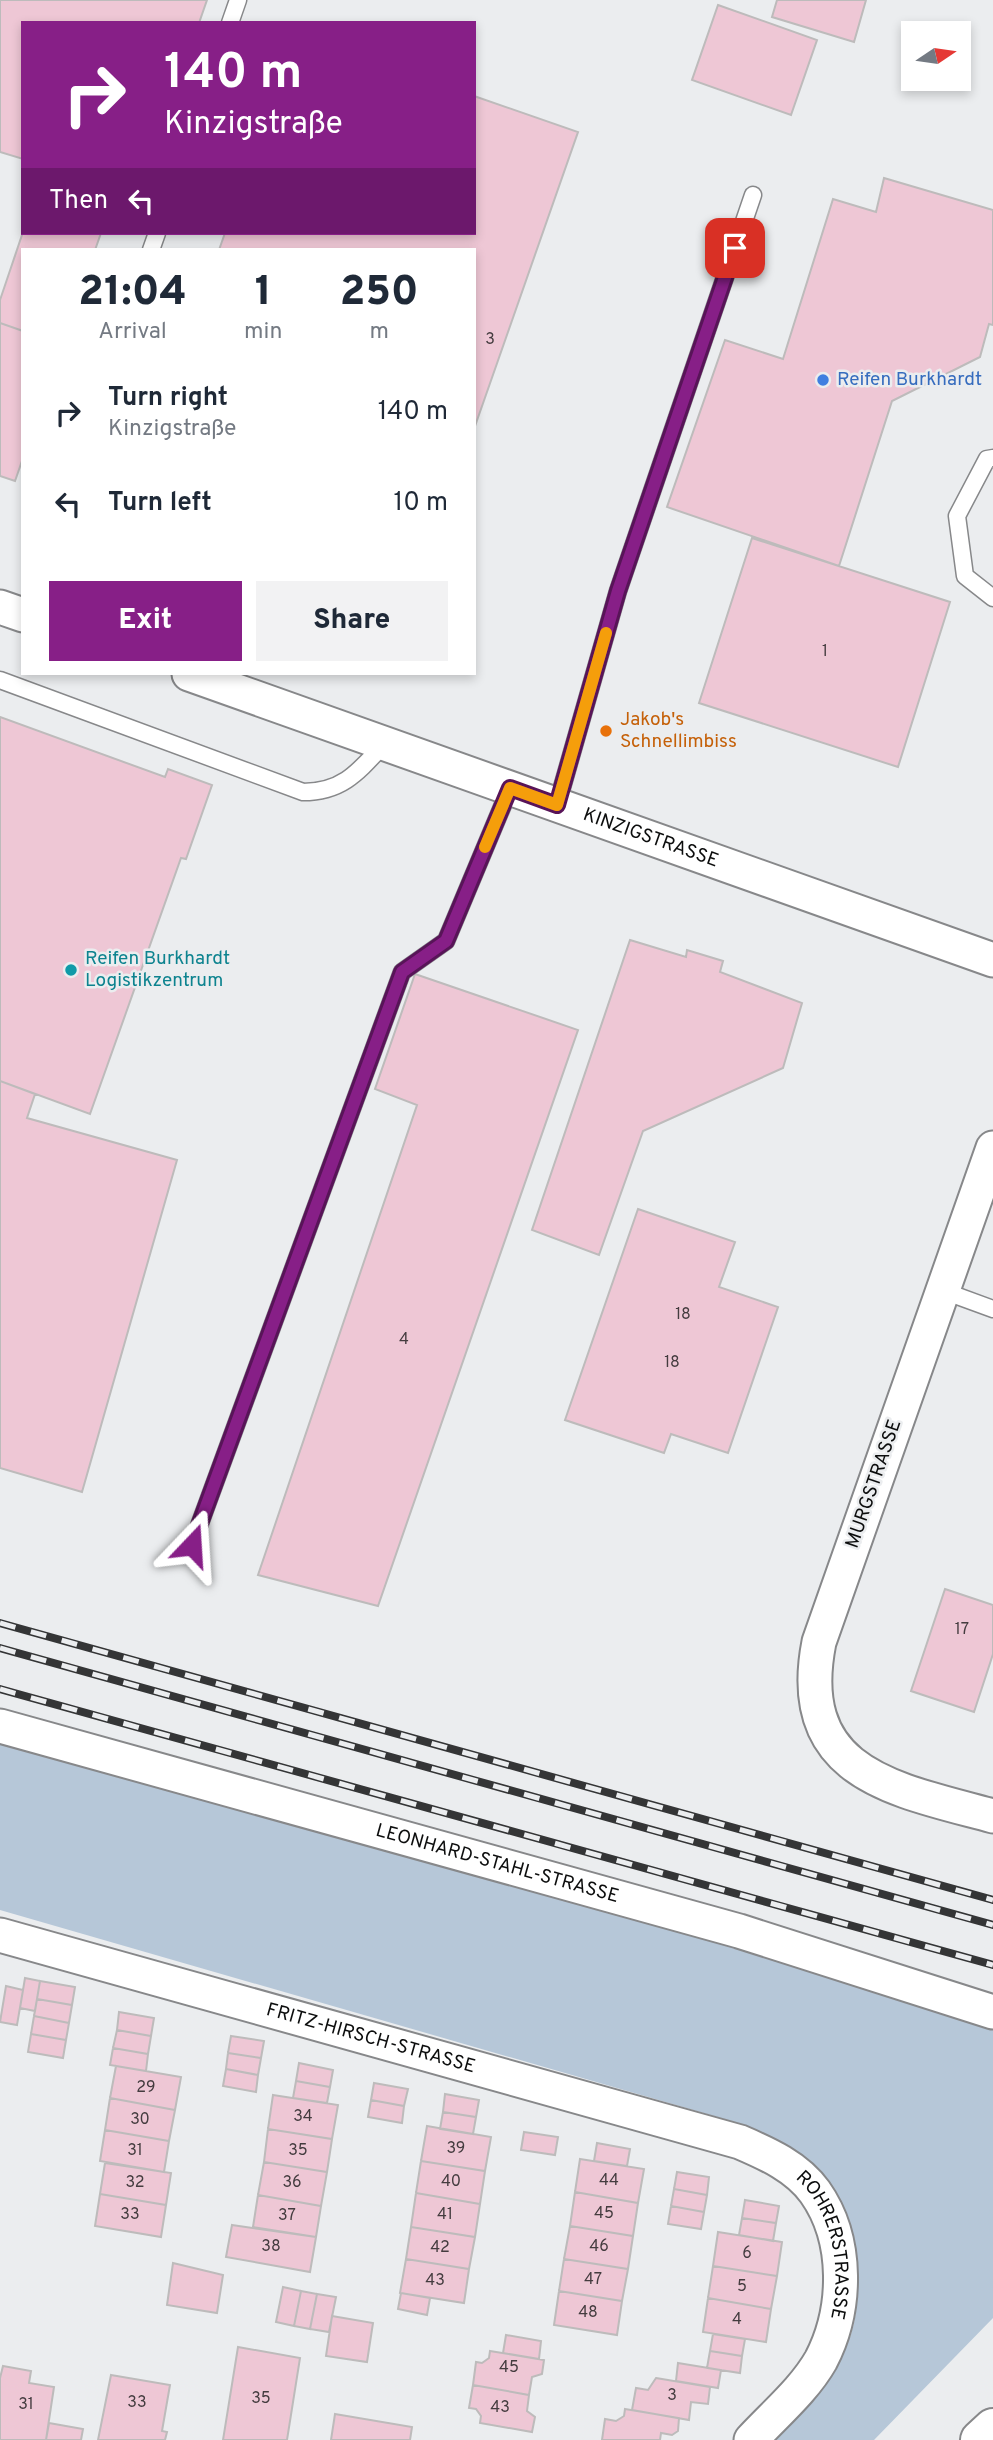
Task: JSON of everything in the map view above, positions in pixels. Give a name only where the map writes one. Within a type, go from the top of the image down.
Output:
[{"type":"street","points":[[0,607],[21,614]]},
{"type":"street","name":"KINZIGSTRASSE","points":[[192,675],[993,960]]},
{"type":"street","name":"MURGSTRASSE","points":[[993,1148],[819,1642],[813,1674],[814,1700],[823,1727],[837,1749],[857,1769],[899,1791],[993,1816]]},
{"type":"street","name":"LEONHARD-STAHL-STRASSE","points":[[0,1726],[739,1931],[993,2012]]},
{"type":"street","name":"FRITZ-HIRSCH-STRASSE","points":[[0,1935],[740,2143]]},
{"type":"street","name":"ROHRERSTRASSE","points":[[740,2143],[768,2154],[794,2171],[815,2191],[829,2218],[841,2276],[840,2307],[832,2335],[819,2362],[751,2440]]},
{"type":"street","points":[[980,2440],[993,2428]]},
{"type":"lane","points":[[231,21],[238,0]]},
{"type":"lane","points":[[557,805],[618,591],[753,195]]},
{"type":"lane","points":[[993,458],[987,459],[957,516],[965,576],[993,598]]},
{"type":"lane","points":[[0,680],[303,792],[324,792],[349,780],[384,743]]},
{"type":"lane","points":[[192,1545],[402,972],[446,941],[510,788]]},
{"type":"lane","points":[[941,1290],[993,1309]]},
{"type":"shaded area","points":[[0,1737],[957,2010],[993,2025],[993,2318],[874,2440],[774,2440],[813,2396],[839,2360],[853,2328],[857,2307],[858,2284],[852,2236],[836,2194],[816,2169],[788,2147],[745,2125],[0,1910]]},
{"type":"building","points":[[0,0],[207,0],[200,21],[21,21],[21,158],[0,152]]},
{"type":"building","points":[[777,0],[866,0],[854,42],[772,17]]},
{"type":"building","points":[[718,5],[817,40],[791,115],[692,80]]},
{"type":"building","points":[[476,97],[578,132],[476,423],[476,248],[220,248],[224,235],[476,235]]},
{"type":"building","name":"Reifen Burkhardt","points":[[884,178],[993,210],[993,325],[989,324],[980,357],[892,401],[839,566],[667,507],[725,340],[783,359],[833,199],[876,212]]},
{"type":"building","points":[[22,235],[100,235],[96,248],[21,248],[21,330],[0,323],[0,300]]},
{"type":"building","points":[[0,323],[21,330],[21,464],[15,481],[0,476]]},
{"type":"building","points":[[752,538],[950,602],[898,767],[699,703]]},
{"type":"building","name":"Reifen Burkhardt Logistikzentrum","points":[[0,717],[165,777],[168,769],[212,785],[186,859],[181,858],[90,1114],[0,1081]]},
{"type":"building","points":[[630,940],[686,957],[687,950],[723,961],[720,972],[802,1003],[783,1068],[643,1131],[599,1255],[532,1230]]},
{"type":"building","points":[[415,974],[578,1030],[378,1606],[258,1575],[417,1105],[375,1089]]},
{"type":"building","points":[[0,1081],[35,1094],[27,1118],[177,1160],[82,1492],[0,1468]]},
{"type":"building","points":[[638,1209],[735,1242],[719,1287],[778,1307],[728,1453],[671,1434],[664,1453],[565,1420]]},
{"type":"building","points":[[945,1589],[993,1605],[993,1654],[974,1712],[911,1691]]},
{"type":"building","points":[[25,1978],[40,1981],[35,2011],[20,2008]]},
{"type":"building","points":[[40,1981],[75,1987],[72,2005],[37,1999]]},
{"type":"building","points":[[6,1986],[23,1990],[17,2025],[0,2022]]},
{"type":"building","points":[[37,1999],[72,2005],[69,2023],[34,2016]]},
{"type":"building","points":[[119,2012],[154,2018],[151,2036],[117,2030]]},
{"type":"building","points":[[34,2016],[69,2023],[66,2040],[31,2034]]},
{"type":"building","points":[[117,2030],[151,2036],[148,2054],[113,2048]]},
{"type":"building","points":[[31,2034],[66,2040],[63,2058],[28,2052]]},
{"type":"building","points":[[231,2036],[264,2041],[261,2058],[228,2053]]},
{"type":"building","points":[[113,2048],[148,2054],[146,2071],[110,2065]]},
{"type":"building","points":[[228,2053],[261,2058],[258,2075],[226,2069]]},
{"type":"building","points":[[299,2063],[333,2070],[330,2087],[296,2081]]},
{"type":"building","points":[[116,2066],[181,2077],[175,2110],[110,2098]]},
{"type":"building","points":[[226,2069],[258,2075],[256,2092],[223,2086]]},
{"type":"building","points":[[296,2081],[330,2087],[327,2103],[293,2098]]},
{"type":"building","points":[[374,2083],[408,2089],[404,2106],[371,2100]]},
{"type":"building","points":[[445,2094],[479,2100],[476,2117],[443,2112]]},
{"type":"building","points":[[273,2095],[338,2105],[332,2139],[268,2129]]},
{"type":"building","points":[[110,2098],[175,2110],[169,2141],[105,2130]]},
{"type":"building","points":[[371,2100],[404,2106],[402,2123],[368,2117]]},
{"type":"building","points":[[443,2112],[476,2117],[473,2134],[440,2129]]},
{"type":"building","points":[[427,2126],[491,2137],[485,2171],[421,2161]]},
{"type":"building","points":[[268,2129],[332,2139],[327,2172],[264,2162]]},
{"type":"building","points":[[105,2130],[169,2141],[164,2172],[100,2161]]},
{"type":"building","points":[[524,2132],[558,2137],[555,2155],[521,2150]]},
{"type":"building","points":[[597,2143],[630,2149],[627,2166],[594,2161]]},
{"type":"building","points":[[580,2159],[644,2169],[638,2203],[575,2192]]},
{"type":"building","points":[[421,2161],[485,2171],[480,2204],[416,2193]]},
{"type":"building","points":[[264,2162],[327,2172],[321,2206],[258,2195]]},
{"type":"building","points":[[105,2163],[171,2173],[166,2205],[100,2194]]},
{"type":"building","points":[[677,2172],[709,2177],[707,2195],[674,2189]]},
{"type":"building","points":[[674,2189],[707,2195],[704,2212],[671,2206]]},
{"type":"building","points":[[575,2192],[638,2203],[633,2236],[570,2226]]},
{"type":"building","points":[[416,2193],[480,2204],[475,2237],[411,2227]]},
{"type":"building","points":[[100,2194],[166,2205],[161,2237],[95,2226]]},
{"type":"building","points":[[258,2195],[321,2206],[316,2237],[253,2227]]},
{"type":"building","points":[[745,2200],[779,2206],[776,2223],[742,2218]]},
{"type":"building","points":[[671,2206],[704,2212],[701,2229],[668,2224]]},
{"type":"building","points":[[742,2218],[776,2223],[773,2241],[739,2235]]},
{"type":"building","points":[[232,2225],[316,2237],[310,2272],[226,2257]]},
{"type":"building","points":[[570,2226],[633,2236],[628,2269],[564,2259]]},
{"type":"building","points":[[411,2227],[475,2237],[469,2269],[406,2259]]},
{"type":"building","points":[[718,2232],[782,2242],[777,2276],[713,2266]]},
{"type":"building","points":[[406,2259],[469,2269],[464,2303],[400,2293]]},
{"type":"building","points":[[564,2259],[628,2269],[622,2301],[559,2291]]},
{"type":"building","points":[[173,2263],[223,2275],[217,2313],[167,2305]]},
{"type":"building","points":[[713,2266],[777,2276],[771,2309],[708,2298]]},
{"type":"building","points":[[283,2287],[301,2291],[294,2326],[276,2322]]},
{"type":"building","points":[[301,2291],[317,2294],[310,2329],[294,2326]]},
{"type":"building","points":[[559,2291],[622,2301],[617,2335],[554,2325]]},
{"type":"building","points":[[401,2293],[430,2298],[427,2315],[398,2309]]},
{"type":"building","points":[[317,2294],[336,2297],[329,2332],[310,2329]]},
{"type":"building","points":[[708,2298],[771,2309],[766,2342],[703,2332]]},
{"type":"building","points":[[332,2316],[373,2323],[367,2362],[326,2356]]},
{"type":"building","points":[[713,2334],[745,2339],[742,2356],[710,2351]]},
{"type":"building","points":[[506,2335],[541,2341],[539,2359],[503,2353]]},
{"type":"building","points":[[238,2347],[300,2358],[287,2440],[223,2440]]},
{"type":"building","points":[[490,2351],[544,2360],[542,2374],[532,2377],[529,2395],[473,2385],[476,2362],[482,2363],[489,2358]]},
{"type":"building","points":[[710,2351],[742,2356],[740,2373],[707,2368]]},
{"type":"building","points":[[678,2363],[721,2370],[718,2388],[676,2381]]},
{"type":"building","points":[[3,2366],[31,2371],[29,2383],[54,2387],[46,2440],[0,2440],[0,2378]]},
{"type":"building","points":[[111,2375],[170,2385],[162,2431],[167,2432],[165,2440],[98,2440]]},
{"type":"building","points":[[656,2378],[710,2387],[708,2404],[691,2402],[689,2420],[632,2410],[636,2388],[648,2390]]},
{"type":"building","points":[[473,2385],[529,2395],[527,2411],[535,2417],[532,2432],[480,2423],[481,2416],[476,2409],[469,2408]]},
{"type":"building","points":[[625,2409],[679,2418],[678,2431],[672,2435],[661,2433],[660,2440],[602,2440],[605,2419],[616,2421],[624,2416]]},
{"type":"building","points":[[335,2414],[412,2427],[410,2440],[331,2440]]},
{"type":"building","points":[[49,2423],[83,2429],[81,2440],[46,2440]]},
{"type":"railway","points":[[0,1623],[993,1900]]},
{"type":"railway","points":[[0,1648],[993,1925]]},
{"type":"railway","points":[[0,1689],[993,1965]]},
{"type":"slow traffic","points":[[485,847],[510,788],[557,805],[606,633]]},
{"type":"place","name":"Reifen Burkhardt","points":[[823,380]]},
{"type":"place","name":"Jakob's Schnellimbiss","points":[[606,731]]},
{"type":"place","name":"Reifen Burkhardt Logistikzentrum","points":[[71,970]]},
{"type":"route","points":[[192,1545],[402,972],[446,941],[510,788],[557,805],[618,591],[735,248]]}]
